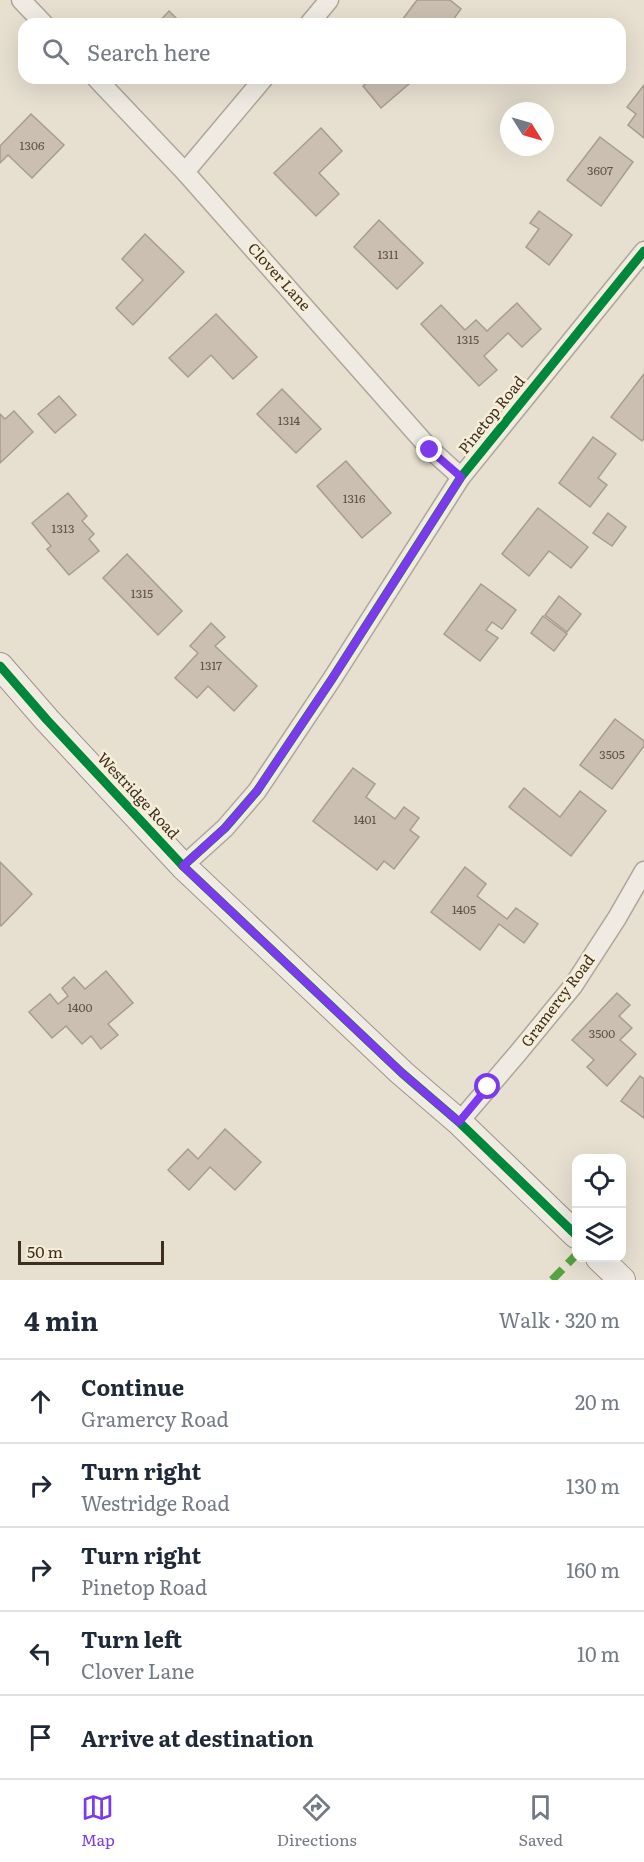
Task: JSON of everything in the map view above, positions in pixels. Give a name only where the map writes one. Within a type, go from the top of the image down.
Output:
[{"type":"main road","name":"Westridge Road","points":[[0,666],[183,866],[393,1065],[459,1122],[572,1231]]},
{"type":"main road","points":[[603,1262],[621,1280]]},
{"type":"street","points":[[21,0],[38,18]]},
{"type":"street","points":[[314,18],[328,0]]},
{"type":"street","name":"Clover Lane","points":[[102,84],[185,172],[430,450],[461,477]]},
{"type":"street","points":[[185,172],[259,84]]},
{"type":"street","name":"Pinetop Road","points":[[183,866],[225,828],[257,791],[332,679],[461,477],[644,251]]},
{"type":"street","name":"Gramercy Road","points":[[459,1122],[573,986],[644,871]]},
{"type":"building","points":[[417,0],[450,0],[461,9],[454,18],[404,18]]},
{"type":"building","points":[[169,11],[176,18],[163,18]]},
{"type":"building","points":[[365,84],[409,84],[381,108],[363,86]]},
{"type":"building","points":[[644,85],[644,138],[628,125],[636,114],[627,107]]},
{"type":"building","points":[[31,114],[64,145],[32,178],[8,155],[0,163],[0,146]]},
{"type":"building","points":[[321,128],[342,151],[319,173],[339,194],[316,216],[274,173]]},
{"type":"building","points":[[600,137],[633,162],[601,206],[567,180]]},
{"type":"building","points":[[539,211],[572,235],[549,265],[526,247],[539,229],[530,223]]},
{"type":"building","points":[[379,220],[423,263],[397,289],[354,247]]},
{"type":"building","points":[[145,234],[184,272],[133,325],[116,308],[143,280],[122,259]]},
{"type":"building","points":[[517,303],[541,329],[522,347],[508,333],[484,356],[497,370],[479,386],[421,324],[441,305],[465,330],[476,320],[487,331]]},
{"type":"building","points":[[216,314],[257,357],[233,379],[211,355],[188,377],[169,358]]},
{"type":"building","points":[[644,374],[644,438],[642,441],[611,417]]},
{"type":"building","points":[[282,389],[321,429],[296,453],[257,414]]},
{"type":"building","points":[[59,396],[76,415],[55,433],[38,414]]},
{"type":"building","points":[[14,411],[33,432],[0,463],[0,414],[5,419]]},
{"type":"building","points":[[593,437],[616,454],[598,478],[607,485],[590,507],[559,483]]},
{"type":"building","points":[[346,461],[391,513],[362,538],[317,486]]},
{"type":"building","points":[[68,493],[87,516],[82,521],[94,534],[89,539],[99,551],[69,575],[47,549],[51,546],[32,523]]},
{"type":"building","points":[[538,508],[588,547],[571,568],[549,551],[529,576],[502,554]]},
{"type":"building","points":[[608,513],[626,527],[612,546],[593,533]]},
{"type":"building","points":[[127,554],[182,611],[158,635],[103,578]]},
{"type":"building","points":[[481,584],[516,610],[502,629],[492,622],[486,630],[498,638],[480,661],[444,634]]},
{"type":"building","points":[[559,596],[581,614],[567,632],[545,615]]},
{"type":"building","points":[[543,616],[567,634],[554,651],[531,633]]},
{"type":"building","points":[[211,623],[225,637],[215,646],[257,686],[234,711],[208,686],[197,698],[175,678],[198,653],[190,646]]},
{"type":"building","points":[[615,719],[644,741],[644,746],[612,789],[580,765]]},
{"type":"building","points":[[353,768],[375,784],[366,797],[395,819],[404,807],[419,818],[410,830],[419,837],[394,869],[384,861],[377,870],[313,821]]},
{"type":"building","points":[[524,788],[560,817],[580,791],[606,811],[571,856],[509,807]]},
{"type":"building","points":[[0,862],[32,894],[1,926],[0,925]]},
{"type":"building","points":[[465,867],[486,884],[477,896],[507,919],[516,908],[538,924],[524,943],[499,924],[480,950],[431,912]]},
{"type":"building","points":[[106,971],[133,1003],[108,1024],[118,1035],[101,1049],[91,1036],[82,1044],[66,1026],[52,1038],[29,1012],[50,994],[58,1004],[68,996],[62,988],[74,977],[85,989]]},
{"type":"building","points":[[617,993],[630,1005],[619,1016],[632,1028],[620,1040],[636,1054],[607,1086],[587,1067],[594,1060],[572,1040]]},
{"type":"building","points":[[640,1076],[644,1079],[644,1118],[621,1101]]},
{"type":"building","points":[[225,1129],[261,1162],[235,1190],[210,1167],[189,1190],[168,1170],[188,1149],[198,1159]]},
{"type":"marked path","points":[[552,1280],[572,1259]]},
{"type":"cycle path","points":[[183,866],[225,828],[257,791],[332,679],[461,477],[644,251]]},
{"type":"cycle path","points":[[0,666],[183,866],[402,1073],[459,1122],[572,1231]]},
{"type":"route","points":[[430,450],[461,477],[332,679],[257,791],[225,828],[183,866],[402,1073],[459,1122],[488,1087]]}]
